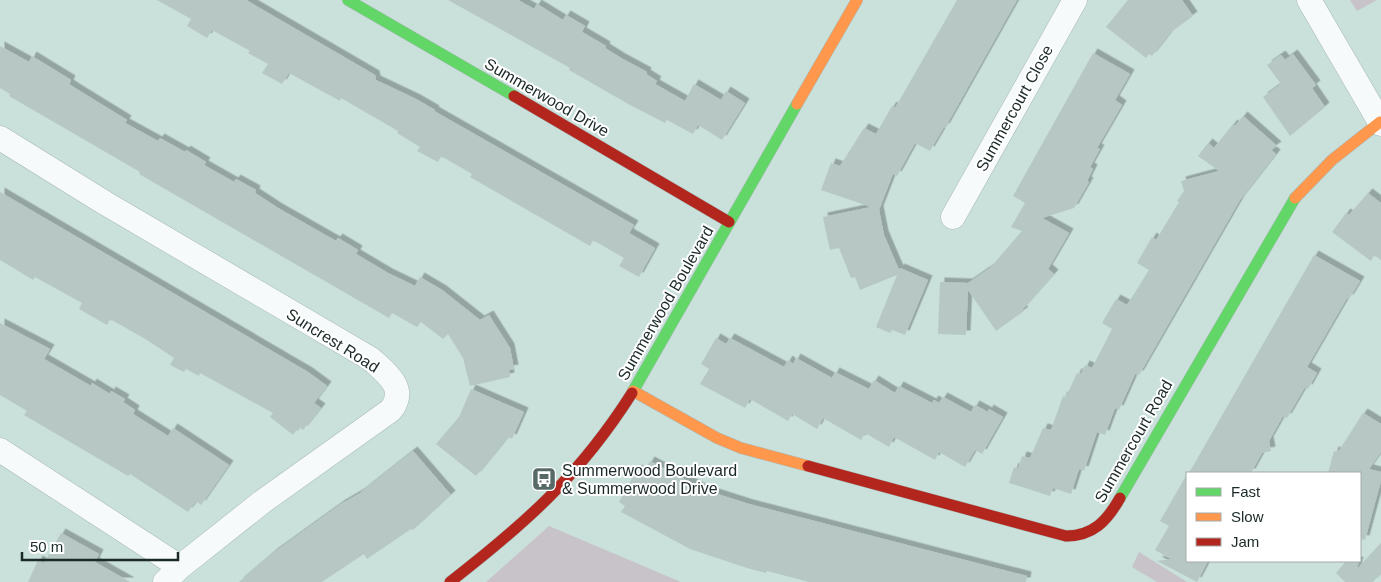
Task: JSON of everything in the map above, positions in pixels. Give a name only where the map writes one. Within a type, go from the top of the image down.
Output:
[{"type":"street","name":"Summerwood Drive","points":[[348,0],[729,222]]},
{"type":"street","name":"Summerwood Boulevard","points":[[450,582],[511,535],[557,490],[584,461],[634,391],[762,161],[857,0]]},
{"type":"street","name":"Summercourt Close","points":[[953,217],[1075,0]]},
{"type":"street","points":[[1309,0],[1380,123]]},
{"type":"street","name":"Summercourt Road","points":[[634,391],[717,438],[770,457],[844,475],[1057,535],[1078,537],[1089,534],[1102,525],[1111,514],[1290,205],[1305,185],[1336,156],[1380,123]]},
{"type":"street","name":"Suncrest Road","points":[[0,138],[105,203],[371,359],[394,380],[398,389],[397,402],[391,410],[262,502],[173,574]]},
{"type":"street","points":[[0,450],[173,574]]},
{"type":"shaded area","points":[[1350,0],[1377,0],[1357,11]]},
{"type":"shaded area","points":[[549,526],[681,582],[486,582]]},
{"type":"shaded area","points":[[1139,552],[1187,582],[1157,582],[1132,567]]},
{"type":"building","points":[[157,0],[246,0],[375,75],[376,80],[416,99],[634,225],[629,233],[655,248],[639,277],[619,266],[624,258],[593,240],[590,246],[470,177],[472,174],[441,156],[438,162],[417,151],[420,147],[397,133],[398,131],[341,98],[340,101],[289,73],[282,84],[262,73],[268,64],[248,53],[250,51],[212,30],[207,38],[187,26],[191,19]]},
{"type":"building","points":[[448,0],[518,0],[534,9],[537,4],[563,20],[566,15],[585,26],[582,32],[606,46],[605,48],[621,58],[647,72],[646,74],[657,81],[655,84],[685,101],[694,84],[721,100],[726,91],[745,103],[722,140],[698,125],[693,134],[667,120],[665,123],[630,105],[569,70],[570,68]]},
{"type":"building","points":[[957,0],[1017,0],[945,128],[930,151],[915,143],[897,176],[893,174],[879,210],[884,235],[899,270],[900,268],[928,280],[905,335],[892,330],[890,333],[876,327],[897,275],[860,290],[855,277],[851,278],[839,248],[830,250],[823,217],[871,207],[821,190],[831,163],[840,166],[864,128],[876,134],[892,106],[895,108]]},
{"type":"building","points":[[1128,0],[1182,0],[1193,16],[1170,33],[1152,56],[1149,54],[1146,58],[1106,27]]},
{"type":"building","points":[[0,46],[29,62],[32,56],[71,80],[69,84],[127,120],[125,123],[158,141],[160,138],[185,152],[186,150],[206,162],[204,165],[234,182],[236,179],[256,190],[255,193],[278,208],[336,241],[338,238],[358,250],[356,254],[388,273],[415,286],[420,277],[442,290],[480,320],[489,315],[510,348],[514,369],[509,370],[510,377],[470,386],[463,358],[448,334],[443,339],[421,322],[417,327],[392,313],[389,318],[139,174],[140,172],[9,96],[10,94],[0,88]]},
{"type":"building","points":[[1093,53],[1130,74],[1115,100],[1122,105],[1097,148],[1100,149],[1090,167],[1093,169],[1087,181],[1089,182],[1074,208],[1042,218],[1069,233],[1048,269],[1054,274],[1022,310],[1024,311],[996,331],[968,290],[966,335],[938,334],[940,282],[968,283],[990,268],[1022,231],[1011,227],[1025,203],[1013,196]]},
{"type":"building","points":[[1293,54],[1316,85],[1312,88],[1325,107],[1290,136],[1263,97],[1281,84],[1267,65],[1281,55],[1285,60]]},
{"type":"building","points":[[1243,116],[1277,146],[1271,150],[1276,154],[1240,200],[1139,375],[1135,374],[1119,410],[1115,408],[1105,435],[1097,432],[1084,471],[1079,469],[1071,494],[1053,488],[1050,496],[1009,483],[1014,467],[1018,469],[1022,456],[1030,458],[1043,428],[1051,430],[1063,396],[1066,397],[1077,373],[1081,374],[1085,365],[1092,368],[1112,329],[1102,323],[1116,299],[1127,305],[1149,270],[1137,263],[1152,237],[1156,240],[1179,202],[1177,201],[1184,191],[1181,181],[1219,171],[1198,156],[1208,143],[1214,148],[1233,124],[1235,126]]},
{"type":"building","points":[[0,192],[308,372],[327,386],[314,403],[321,408],[303,430],[299,427],[293,435],[270,417],[273,413],[200,373],[199,376],[186,369],[184,372],[170,365],[174,358],[147,340],[110,319],[107,325],[79,309],[82,303],[35,277],[33,280],[0,260]]},
{"type":"building","points":[[1368,193],[1381,203],[1381,260],[1374,255],[1371,261],[1332,232],[1346,213],[1349,215]]},
{"type":"building","points":[[1314,255],[1360,281],[1349,299],[1347,298],[1307,367],[1317,373],[1308,389],[1305,387],[1287,418],[1283,416],[1269,441],[1271,451],[1262,453],[1252,472],[1190,472]]},
{"type":"building","points":[[0,323],[50,349],[44,359],[91,386],[92,383],[110,394],[111,391],[125,399],[123,402],[135,410],[133,414],[168,436],[173,428],[229,465],[201,505],[196,501],[188,512],[130,474],[128,476],[24,415],[27,411],[0,395]]},
{"type":"building","points":[[716,338],[726,344],[730,338],[784,367],[788,360],[793,364],[796,358],[832,378],[835,372],[869,389],[874,380],[895,393],[899,386],[932,403],[934,400],[939,403],[943,397],[971,412],[975,405],[988,412],[989,409],[1003,417],[982,454],[975,450],[965,467],[939,452],[935,460],[894,437],[889,447],[865,433],[861,440],[823,418],[817,429],[792,414],[788,421],[750,399],[745,408],[700,384],[709,369],[701,364]]},
{"type":"building","points":[[471,389],[524,412],[512,439],[508,437],[476,476],[436,444],[459,417]]},
{"type":"building","points":[[1363,413],[1381,424],[1381,452],[1369,469],[1381,472],[1381,481],[1365,540],[1361,539],[1361,472],[1328,472],[1334,451],[1338,452]]},
{"type":"building","points":[[413,451],[451,495],[413,530],[411,529],[367,559],[364,554],[322,582],[239,582],[273,553],[341,504],[360,493]]},
{"type":"building","points":[[650,461],[705,490],[749,504],[1027,576],[1026,582],[809,582],[747,568],[690,549],[621,512],[625,506],[619,502],[637,469],[643,473]]},
{"type":"building","points":[[1186,476],[1186,562],[1207,562],[1197,582],[1157,561],[1171,559],[1155,550],[1169,526],[1160,521]]},
{"type":"building","points":[[61,533],[99,554],[95,562],[130,582],[28,582],[38,560],[44,563]]},
{"type":"building","points":[[1381,543],[1381,573],[1373,582],[1345,582],[1336,573],[1345,562],[1359,562],[1357,569]]},
{"type":"traffic: fast","points":[[348,0],[514,96]]},
{"type":"traffic: fast","points":[[632,393],[797,104]]},
{"type":"traffic: fast","points":[[1120,498],[1295,198]]},
{"type":"traffic: slow","points":[[797,104],[857,0]]},
{"type":"traffic: slow","points":[[1295,198],[1332,160],[1380,122]]},
{"type":"traffic: slow","points":[[633,391],[717,438],[741,448],[808,466]]},
{"type":"traffic: jam","points":[[514,96],[729,222]]},
{"type":"traffic: jam","points":[[450,582],[503,539],[550,496],[592,449],[632,393]]},
{"type":"traffic: jam","points":[[808,466],[1066,536],[1084,533],[1098,526],[1110,514],[1120,498]]},
{"type":"place","name":"Summerwood Boulevard & Summerwood Drive","points":[[544,479]]}]
